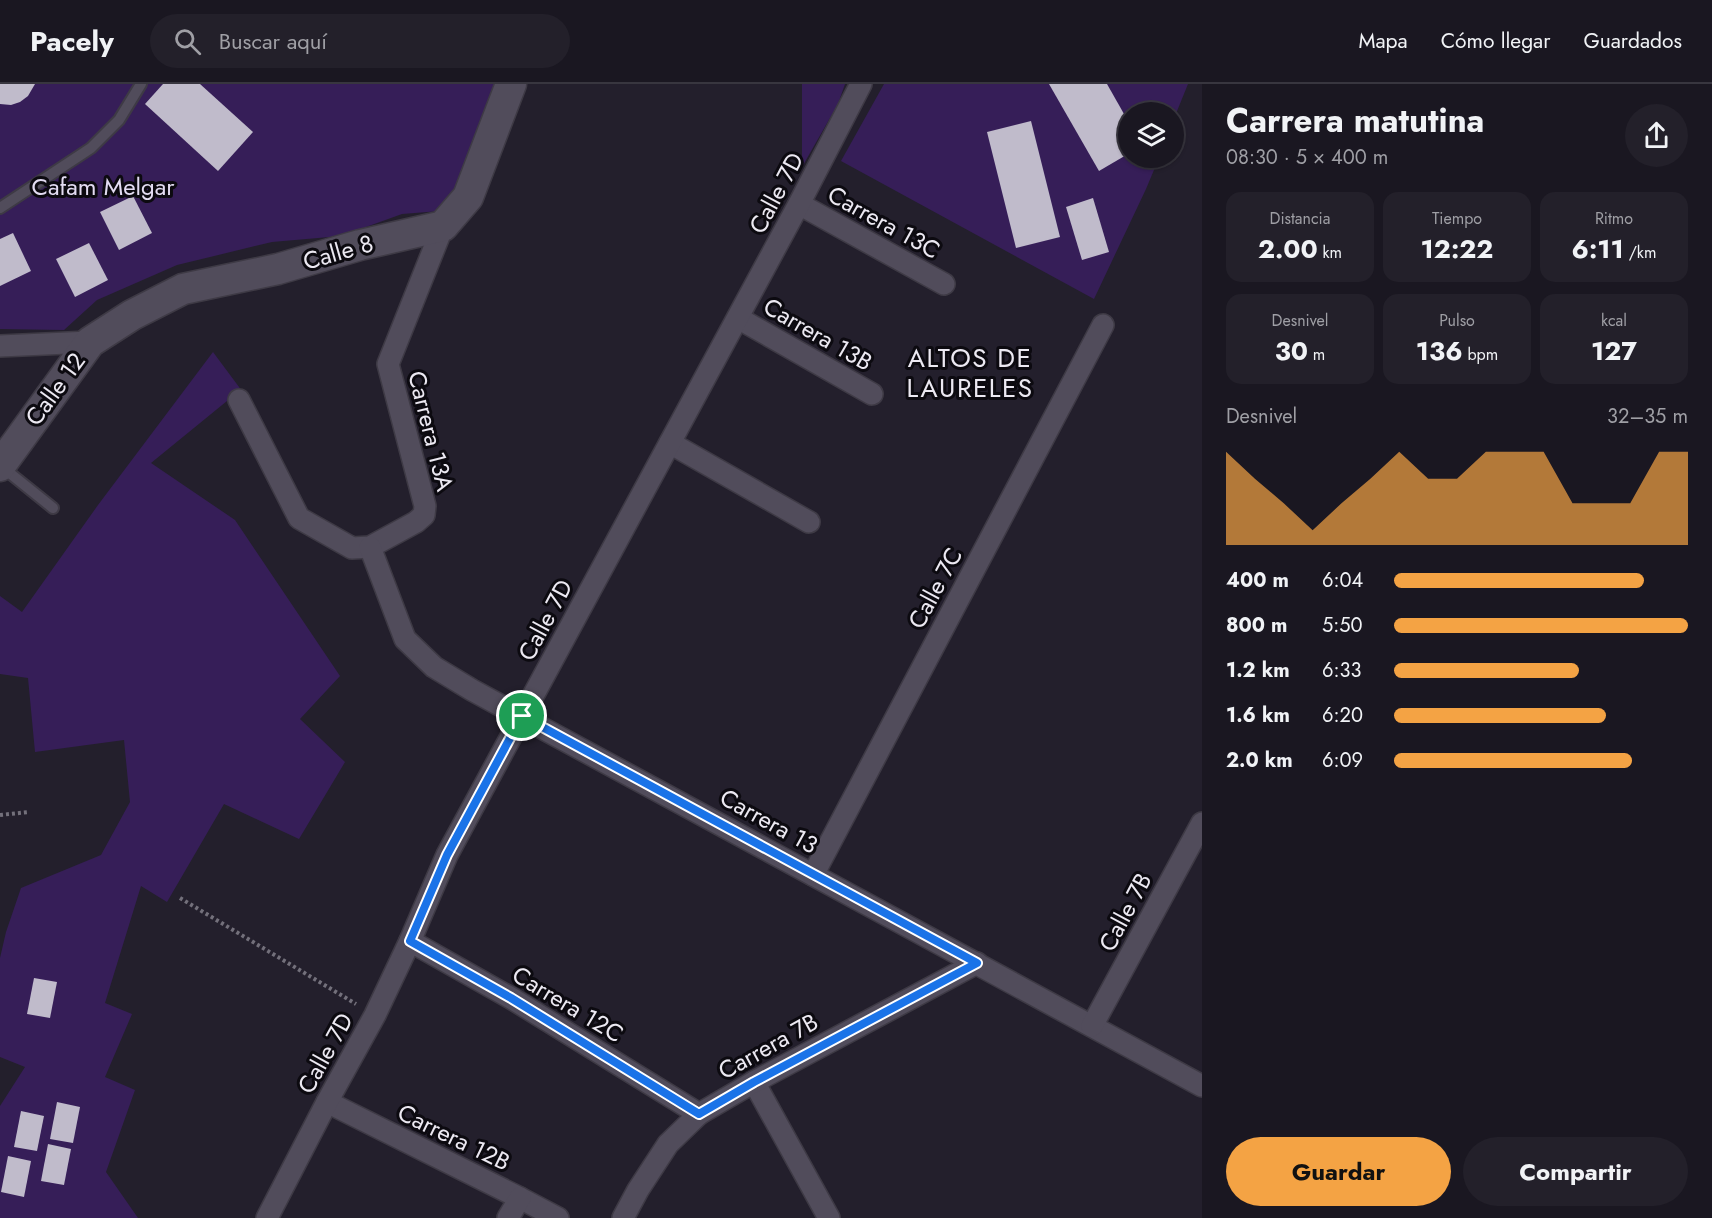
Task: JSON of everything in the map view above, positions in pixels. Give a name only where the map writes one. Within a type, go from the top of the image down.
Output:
[{"type":"main road","points":[[443,226],[468,197],[511,84]]},
{"type":"main road","name":"Calle 8","points":[[90,342],[132,315],[183,289],[278,269],[360,245],[443,226]]},
{"type":"main road","name":"Calle 12","points":[[0,466],[90,342]]},
{"type":"street","name":"Calle 7D","points":[[267,1218],[375,1015],[447,855],[738,318],[861,84]]},
{"type":"street","name":"Carrera 13C","points":[[799,204],[944,284]]},
{"type":"street","name":"Carrera 13A","points":[[370,547],[416,522],[424,515],[425,506],[388,364],[443,226]]},
{"type":"street","name":"Carrera 13B","points":[[738,318],[872,394]]},
{"type":"street","name":"Calle 7C","points":[[813,875],[1103,325]]},
{"type":"street","points":[[0,346],[90,342]]},
{"type":"street","points":[[239,400],[299,518],[351,548],[370,547]]},
{"type":"street","points":[[670,443],[808,522]]},
{"type":"street","name":"Carrera 13","points":[[370,547],[405,639],[434,667],[472,690],[1202,1086]]},
{"type":"street","name":"Calle 7B","points":[[1092,1026],[1202,823]]},
{"type":"street","name":"Carrera 12C","points":[[410,941],[511,998],[699,1114]]},
{"type":"street","name":"Carrera 7B","points":[[623,1218],[668,1144],[699,1114],[754,1082],[977,963]]},
{"type":"street","points":[[754,1082],[829,1218]]},
{"type":"street","name":"Carrera 12B","points":[[327,1102],[558,1218]]},
{"type":"street","points":[[508,1218],[520,1198]]},
{"type":"lane","points":[[0,208],[91,148],[119,120],[141,84]]},
{"type":"lane","points":[[0,466],[53,508]]},
{"type":"path","points":[[0,815],[29,812]]},
{"type":"path","points":[[180,898],[375,1015]]},
{"type":"green space","name":"Cafam Melgar","points":[[0,84],[501,84],[459,188],[440,211],[402,214],[341,236],[272,242],[177,265],[97,300],[64,330],[0,329]]},
{"type":"green space","points":[[802,84],[845,84],[838,104],[802,167]]},
{"type":"green space","points":[[884,84],[1188,84],[1181,102],[1118,102],[1118,168],[1155,168],[1094,299],[841,161]]},
{"type":"green space","points":[[213,352],[242,391],[151,463],[235,520],[340,676],[300,719],[345,762],[299,839],[224,804],[167,902],[141,886],[105,1003],[132,1014],[105,1077],[135,1090],[106,1172],[138,1218],[0,1218],[0,1106],[25,1067],[0,1057],[0,958],[6,932],[21,888],[101,855],[130,802],[124,740],[35,752],[28,678],[0,674],[0,596],[22,612],[98,505]]},
{"type":"building","points":[[0,84],[35,84],[28,96],[11,105],[0,104]]},
{"type":"building","points":[[163,84],[200,84],[253,132],[218,171],[145,104]]},
{"type":"building","points":[[1049,84],[1107,84],[1118,103],[1118,160],[1099,171]]},
{"type":"building","points":[[1031,121],[1060,237],[1016,248],[987,132]]},
{"type":"building","points":[[133,196],[152,233],[119,250],[100,212]]},
{"type":"building","points":[[1093,198],[1109,252],[1082,260],[1066,207]]},
{"type":"building","points":[[13,233],[31,271],[0,286],[0,239]]},
{"type":"building","points":[[89,243],[108,280],[75,297],[56,259]]},
{"type":"building","points":[[34,978],[57,982],[50,1018],[27,1014]]},
{"type":"building","points":[[57,1102],[80,1107],[73,1143],[50,1139]]},
{"type":"building","points":[[21,1111],[44,1116],[37,1151],[14,1147]]},
{"type":"building","points":[[48,1144],[71,1149],[64,1185],[41,1181]]},
{"type":"building","points":[[8,1156],[31,1161],[24,1197],[1,1192]]},
{"type":"district","name":"ALTOS DE LAURELES","points":[[970,373]]},
{"type":"route","points":[[522,716],[977,963],[754,1082],[699,1114],[511,998],[410,941],[447,855],[522,716]]}]
